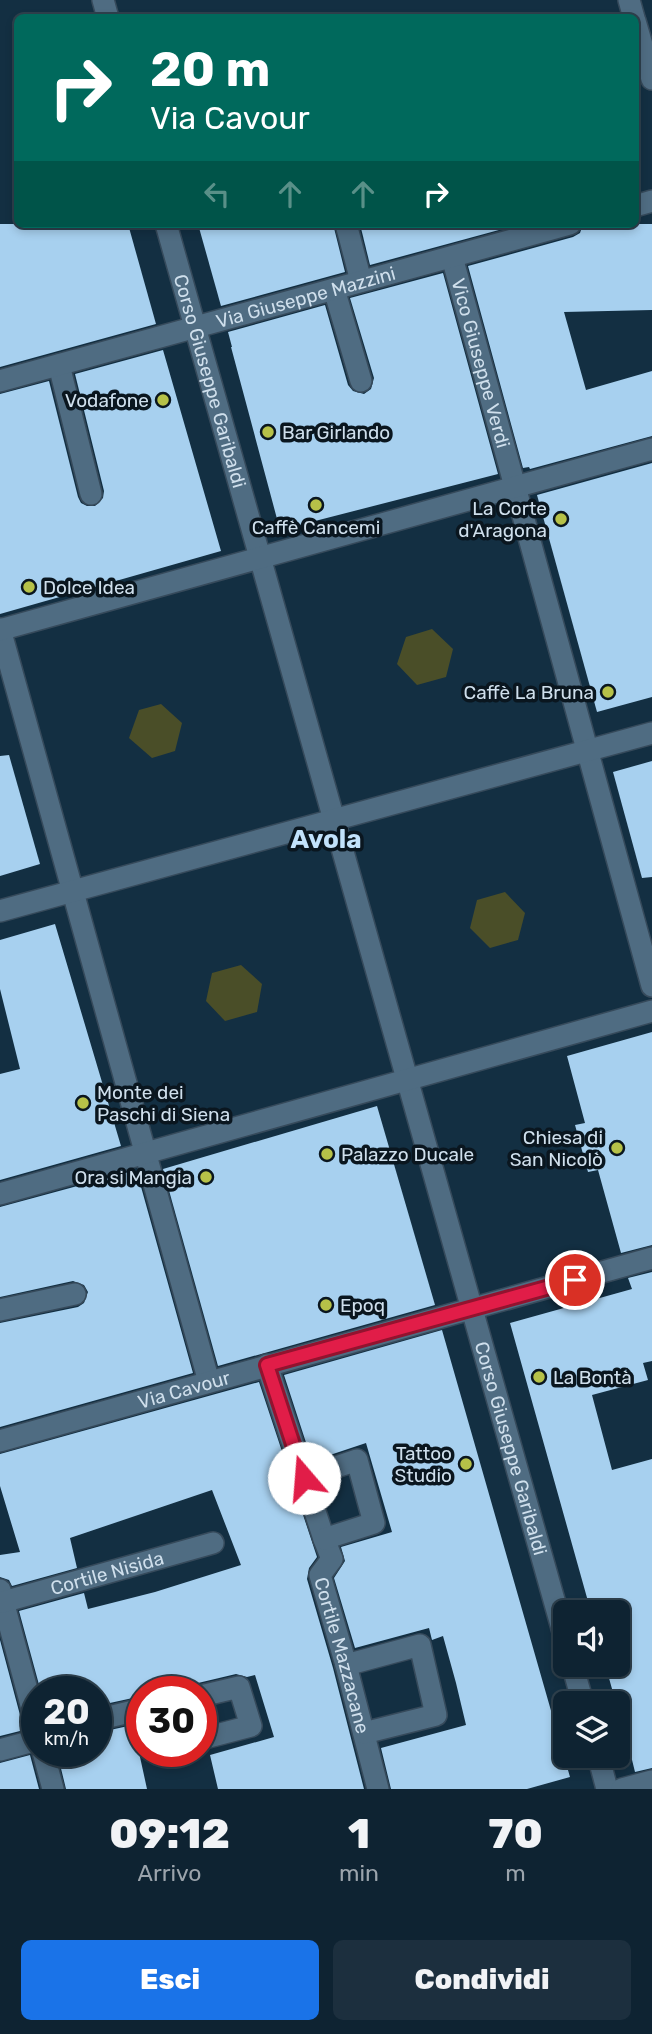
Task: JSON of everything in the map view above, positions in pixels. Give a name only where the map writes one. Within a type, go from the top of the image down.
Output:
[{"type":"street","points":[[639,32],[651,73]]},
{"type":"street","name":"Corso Giuseppe Garibaldi","points":[[167,228],[554,1600]]},
{"type":"street","points":[[347,228],[361,281]]},
{"type":"street","name":"Via Giuseppe Mazzini","points":[[0,381],[556,228]]},
{"type":"street","name":"Vico Giuseppe Verdi","points":[[452,257],[597,748],[652,986]]},
{"type":"street","points":[[334,289],[361,381]]},
{"type":"street","points":[[59,365],[91,494]]},
{"type":"street","points":[[209,1382],[142,1161],[73,892],[0,630],[257,548],[519,480],[652,449]]},
{"type":"street","points":[[0,911],[652,733]]},
{"type":"street","points":[[0,1194],[142,1161],[409,1088],[652,1011]]},
{"type":"street","name":"Via Cavour","points":[[0,1441],[652,1258]]},
{"type":"street","points":[[0,1310],[75,1294]]},
{"type":"street","name":"Cortile Mazzacane","points":[[267,1365],[332,1559],[320,1575],[378,1789]]},
{"type":"street","points":[[304,1478],[357,1460],[374,1523],[324,1539]]},
{"type":"street","name":"Cortile Nisida","points":[[1,1596],[213,1543]]},
{"type":"street","points":[[1,1596],[23,1676]]},
{"type":"street","points":[[346,1665],[420,1645],[436,1716],[363,1733]]},
{"type":"street","points":[[217,1692],[239,1687],[251,1726],[217,1735]]},
{"type":"street","points":[[0,1750],[21,1744]]},
{"type":"street","points":[[47,1767],[53,1789]]},
{"type":"street","points":[[602,1768],[607,1789]]},
{"type":"street","points":[[622,1789],[652,1780]]},
{"type":"green space","points":[[432,629],[453,649],[446,677],[417,685],[397,664],[406,637]]},
{"type":"green space","points":[[161,704],[182,723],[175,751],[152,758],[129,738],[139,710]]},
{"type":"green space","points":[[505,892],[525,913],[518,940],[490,948],[470,928],[477,900]]},
{"type":"green space","points":[[241,965],[262,984],[257,1012],[225,1021],[206,1001],[212,973]]},
{"type":"building","points":[[0,224],[14,224],[14,228],[129,228],[156,324],[0,367]]},
{"type":"building","points":[[639,224],[652,224],[652,310],[564,312],[586,390],[652,371],[652,436],[530,469],[523,468],[468,266],[580,233],[582,228],[639,228]]},
{"type":"building","points":[[199,228],[334,228],[345,272],[221,306]]},
{"type":"building","points":[[361,228],[506,228],[370,265]]},
{"type":"building","points":[[443,273],[498,474],[280,530],[228,332],[325,305],[348,385],[353,391],[364,394],[371,389],[374,378],[350,298]]},
{"type":"building","points":[[163,350],[221,551],[0,614],[0,394],[49,381],[78,497],[81,503],[95,506],[103,498],[104,491],[75,374]]},
{"type":"building","points":[[652,463],[652,697],[597,712],[537,495]]},
{"type":"building","points":[[9,755],[40,864],[0,876],[0,756]]},
{"type":"building","points":[[652,761],[652,877],[642,878],[613,772]]},
{"type":"building","points":[[55,924],[121,1146],[0,1180],[0,1074],[20,1069],[0,989],[0,940]]},
{"type":"building","name":"Chiesa di San Nicolò","points":[[652,1032],[652,1245],[621,1253],[598,1170],[588,1172],[575,1125],[585,1123],[567,1056]]},
{"type":"building","points":[[377,1106],[435,1305],[218,1366],[163,1169]]},
{"type":"building","points":[[129,1172],[130,1177],[138,1176],[193,1373],[0,1427],[0,1323],[78,1307],[84,1303],[88,1292],[84,1285],[73,1281],[0,1297],[0,1207]]},
{"type":"building","points":[[652,1272],[652,1361],[643,1363],[648,1380],[592,1395],[612,1470],[652,1459],[652,1768],[635,1772],[630,1752],[630,1691],[613,1691],[609,1677],[630,1677],[630,1600],[588,1600],[510,1323],[632,1289],[628,1278]]},
{"type":"building","points":[[442,1330],[553,1718],[553,1768],[567,1768],[570,1777],[527,1789],[391,1789],[381,1748],[466,1725],[456,1683],[443,1636],[432,1640],[429,1628],[355,1648],[334,1578],[345,1561],[341,1547],[392,1532],[366,1443],[312,1461],[284,1375]]},
{"type":"building","points":[[259,1382],[317,1557],[309,1568],[307,1579],[364,1789],[218,1789],[213,1767],[217,1767],[217,1753],[274,1737],[255,1675],[247,1677],[236,1674],[217,1678],[217,1676],[126,1676],[126,1699],[112,1703],[112,1676],[37,1676],[19,1611],[84,1593],[88,1609],[155,1592],[241,1565],[212,1490],[70,1538],[77,1568],[12,1586],[9,1580],[0,1577],[0,1555],[20,1552],[0,1486],[0,1454]]},
{"type":"building","points":[[0,1640],[21,1719],[21,1731],[0,1736]]},
{"type":"building","points":[[126,1727],[126,1767],[142,1767],[147,1789],[66,1789],[61,1767],[112,1767],[112,1730]]},
{"type":"building","points":[[21,1757],[21,1767],[33,1767],[39,1789],[0,1789],[0,1763]]},
{"type":"place","name":"Vodafone","points":[[163,400]]},
{"type":"place","name":"Bar Girlando","points":[[268,432]]},
{"type":"place","name":"Caffè Cancemi","points":[[316,505]]},
{"type":"place","name":"La Corte d'Aragona","points":[[561,519]]},
{"type":"place","name":"Dolce Idea","points":[[29,587]]},
{"type":"place","name":"Caffè La Bruna","points":[[608,692]]},
{"type":"place","name":"Monte dei Paschi di Siena","points":[[83,1103]]},
{"type":"place","name":"Chiesa di San Nicolò","points":[[617,1148]]},
{"type":"place","name":"Palazzo Ducale","points":[[327,1154]]},
{"type":"place","name":"Ora si Mangia","points":[[206,1177]]},
{"type":"place","name":"Epoq","points":[[326,1305]]},
{"type":"place","name":"La Bontà","points":[[539,1377]]},
{"type":"place","name":"Tattoo Studio","points":[[466,1464]]},
{"type":"district","name":"Avola","points":[[326,839]]},
{"type":"route","points":[[304,1478],[267,1365],[575,1280]]}]
